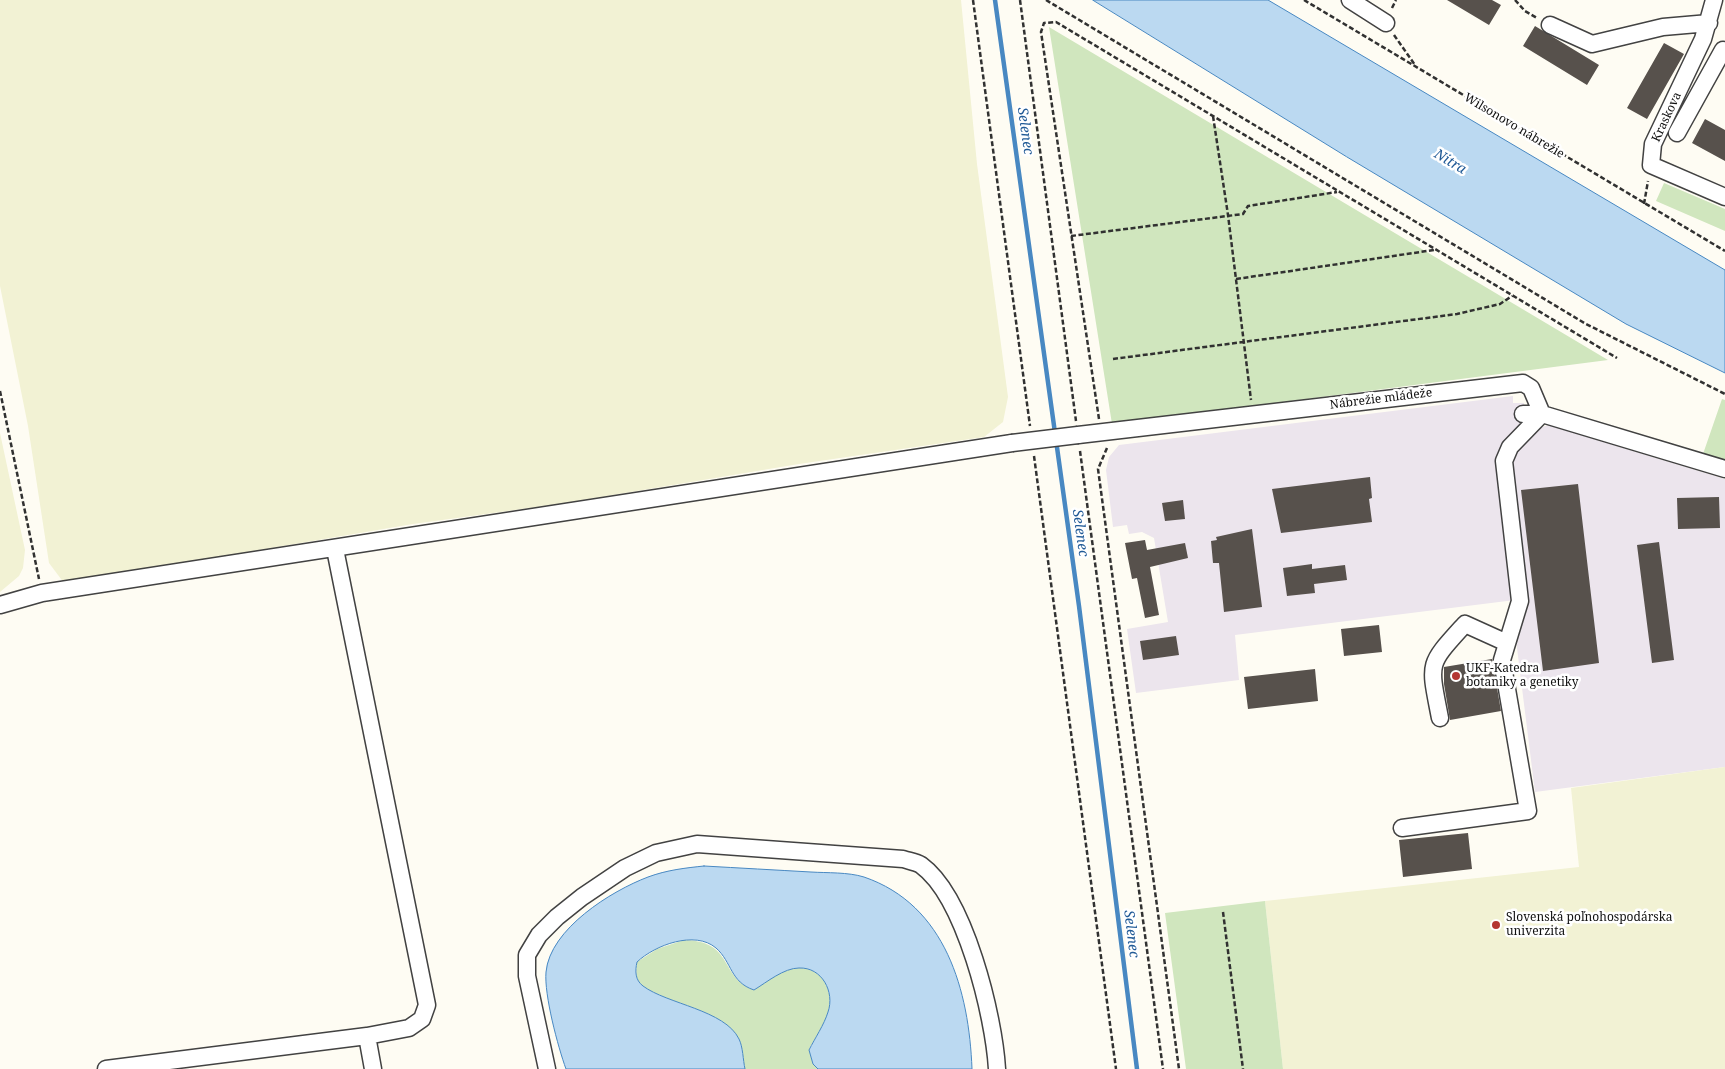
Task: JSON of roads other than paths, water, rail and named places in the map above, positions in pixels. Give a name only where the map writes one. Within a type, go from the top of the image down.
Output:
[{"type":"street","points":[[1350,0],[1386,23]]},
{"type":"street","name":"Kraskova","points":[[1714,0],[1703,39],[1653,144],[1651,165],[1725,197]]},
{"type":"street","points":[[1550,26],[1592,44],[1663,27],[1709,23]]},
{"type":"street","points":[[1677,133],[1724,51],[1703,39]]},
{"type":"street","name":"Nábrežie mládeže","points":[[0,605],[42,593],[1012,443],[1512,383],[1523,383],[1531,388],[1542,414]]},
{"type":"street","points":[[1523,414],[1542,414],[1725,469]]},
{"type":"street","points":[[1402,828],[1528,811],[1502,660],[1520,600],[1504,460],[1510,447],[1542,414]]},
{"type":"street","points":[[106,1069],[367,1036],[409,1028],[422,1019],[426,1005],[335,549]]},
{"type":"street","points":[[1440,718],[1431,674],[1435,658],[1466,624],[1507,643]]},
{"type":"street","points":[[547,1069],[527,976],[527,955],[539,935],[582,897],[625,868],[656,853],[697,844],[903,859],[919,864],[933,876],[947,893],[981,978],[990,1010],[997,1069]]},
{"type":"street","points":[[367,1036],[373,1069]]},
{"type":"water","name":"Nitra","points":[[1093,0],[1268,0],[1725,270],[1725,373],[1626,324],[1347,157]]},
{"type":"water","points":[[704,866],[851,874],[864,877],[892,890],[915,908],[933,929],[948,954],[958,981],[965,1010],[972,1069],[818,1069],[813,1064],[809,1050],[824,1022],[830,1004],[828,989],[820,976],[807,969],[787,970],[754,990],[740,982],[716,948],[697,940],[687,940],[664,945],[637,962],[637,978],[640,984],[653,992],[709,1014],[732,1029],[740,1042],[745,1069],[566,1069],[552,1021],[546,982],[546,972],[550,956],[558,941],[585,914],[633,883],[662,873]]},
{"type":"waterway","name":"Selenec","points":[[995,0],[1079,606],[1137,1069]]},
{"type":"place","name":"UKF-Katedra botaniky a genetiky","points":[[1456,676]]},
{"type":"place","name":"Slovenská poľnohospodárska univerzita","points":[[1496,925]]}]
